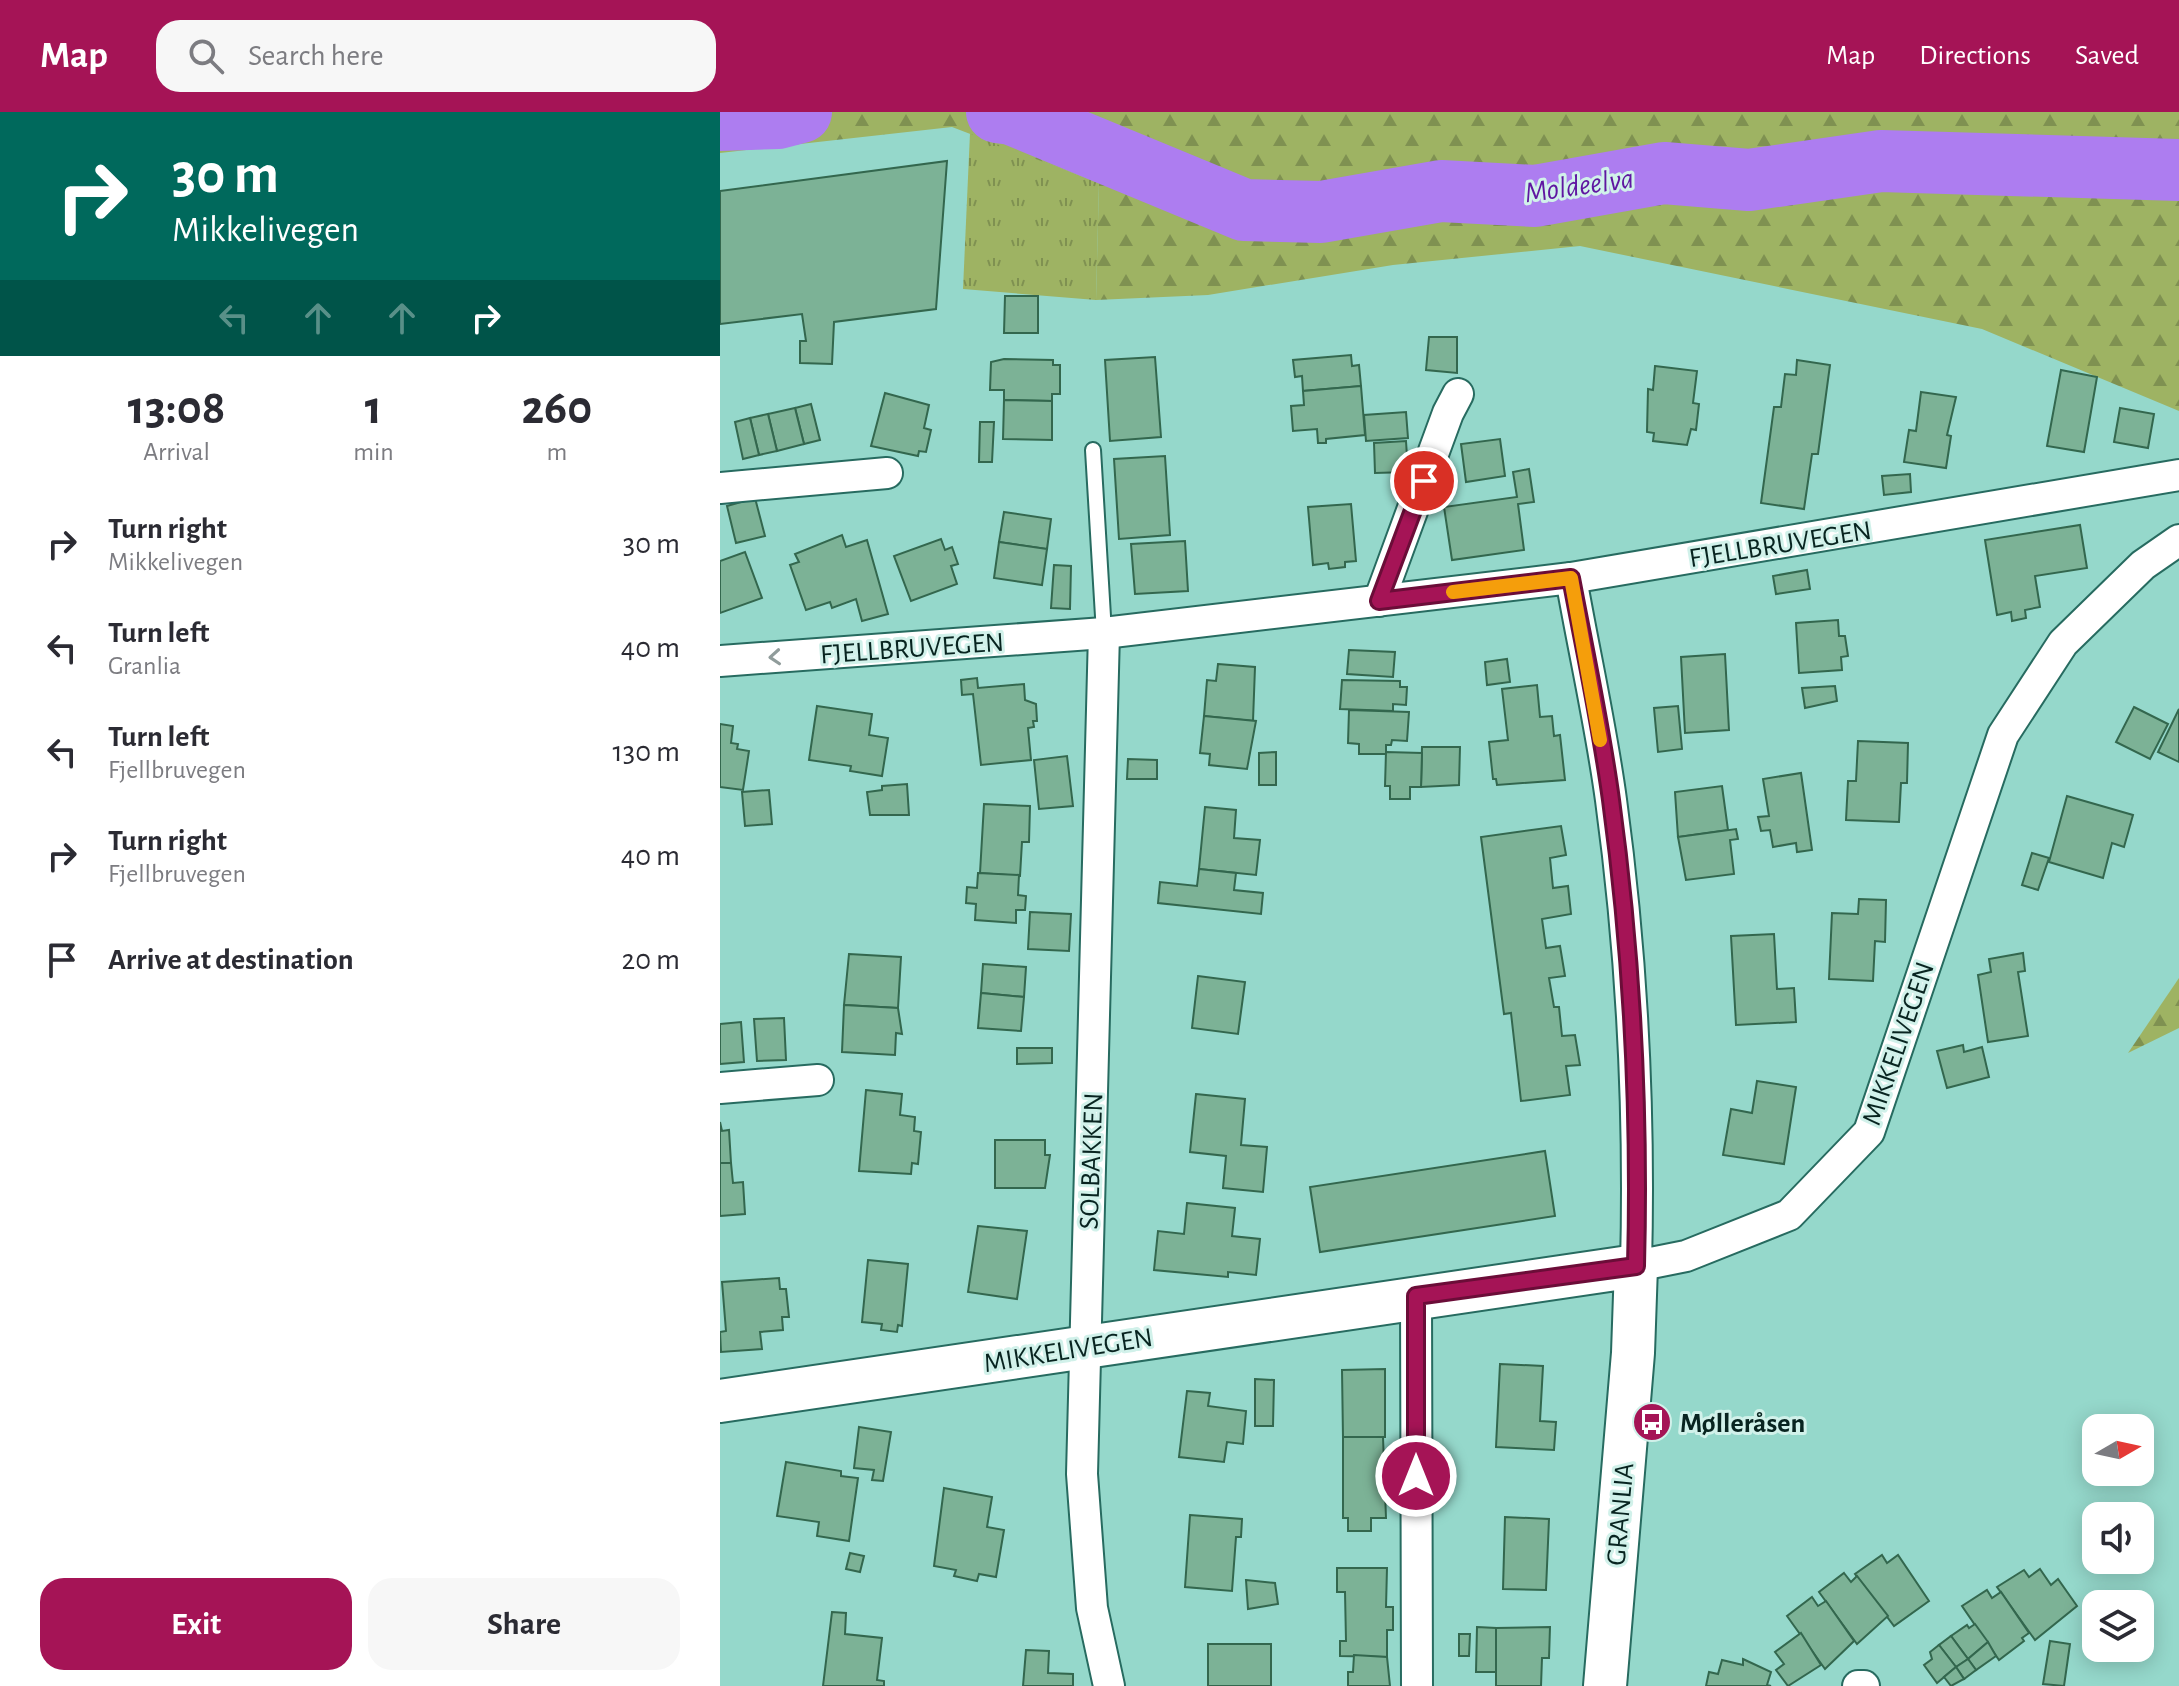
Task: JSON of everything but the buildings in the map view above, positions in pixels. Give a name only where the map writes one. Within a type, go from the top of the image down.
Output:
[{"type":"street","points":[[1379,601],[1448,413],[1458,394]]},
{"type":"street","points":[[720,488],[887,473]]},
{"type":"street","name":"FJELLBRUVEGEN","points":[[720,661],[1104,633],[1571,578],[2179,475]]},
{"type":"street","name":"MIKKELIVEGEN","points":[[720,1401],[1636,1266],[1686,1256],[1789,1215],[1869,1132],[2003,735],[2063,643],[2143,565],[2179,540]]},
{"type":"street","name":"GRANLIA","points":[[1571,578],[1611,798],[1629,960],[1637,1118],[1633,1353],[1605,1686]]},
{"type":"street","name":"SOLBAKKEN","points":[[1104,633],[1082,1474],[1085,1550],[1092,1608],[1109,1686]]},
{"type":"street","points":[[720,1088],[818,1080]]},
{"type":"street","points":[[1416,1296],[1417,1686]]},
{"type":"lane","points":[[1093,450],[1104,633]]},
{"type":"green space","points":[[720,112],[2179,112],[2179,411],[1982,329],[1580,246],[1393,265],[1208,295],[1096,300],[1099,183],[952,127],[720,153]]},
{"type":"green space","points":[[970,133],[1099,183],[1096,300],[963,289]]},
{"type":"green space","points":[[2179,978],[2179,1028],[2128,1053]]},
{"type":"waterway","name":"Moldeelva","points":[[720,120],[778,118],[801,112]]},
{"type":"waterway","name":"Moldeelva","points":[[997,112],[1012,114],[1244,210],[1321,212],[1441,191],[1535,196],[1664,173],[1749,180],[1881,161],[2179,170]]},
{"type":"slow traffic","points":[[1453,592],[1571,578],[1600,740]]},
{"type":"place","name":"Mølleråsen","points":[[1652,1422]]},
{"type":"route","points":[[1416,1476],[1416,1296],[1636,1266],[1638,1196],[1629,960],[1611,798],[1571,578],[1379,601],[1424,481]]}]
